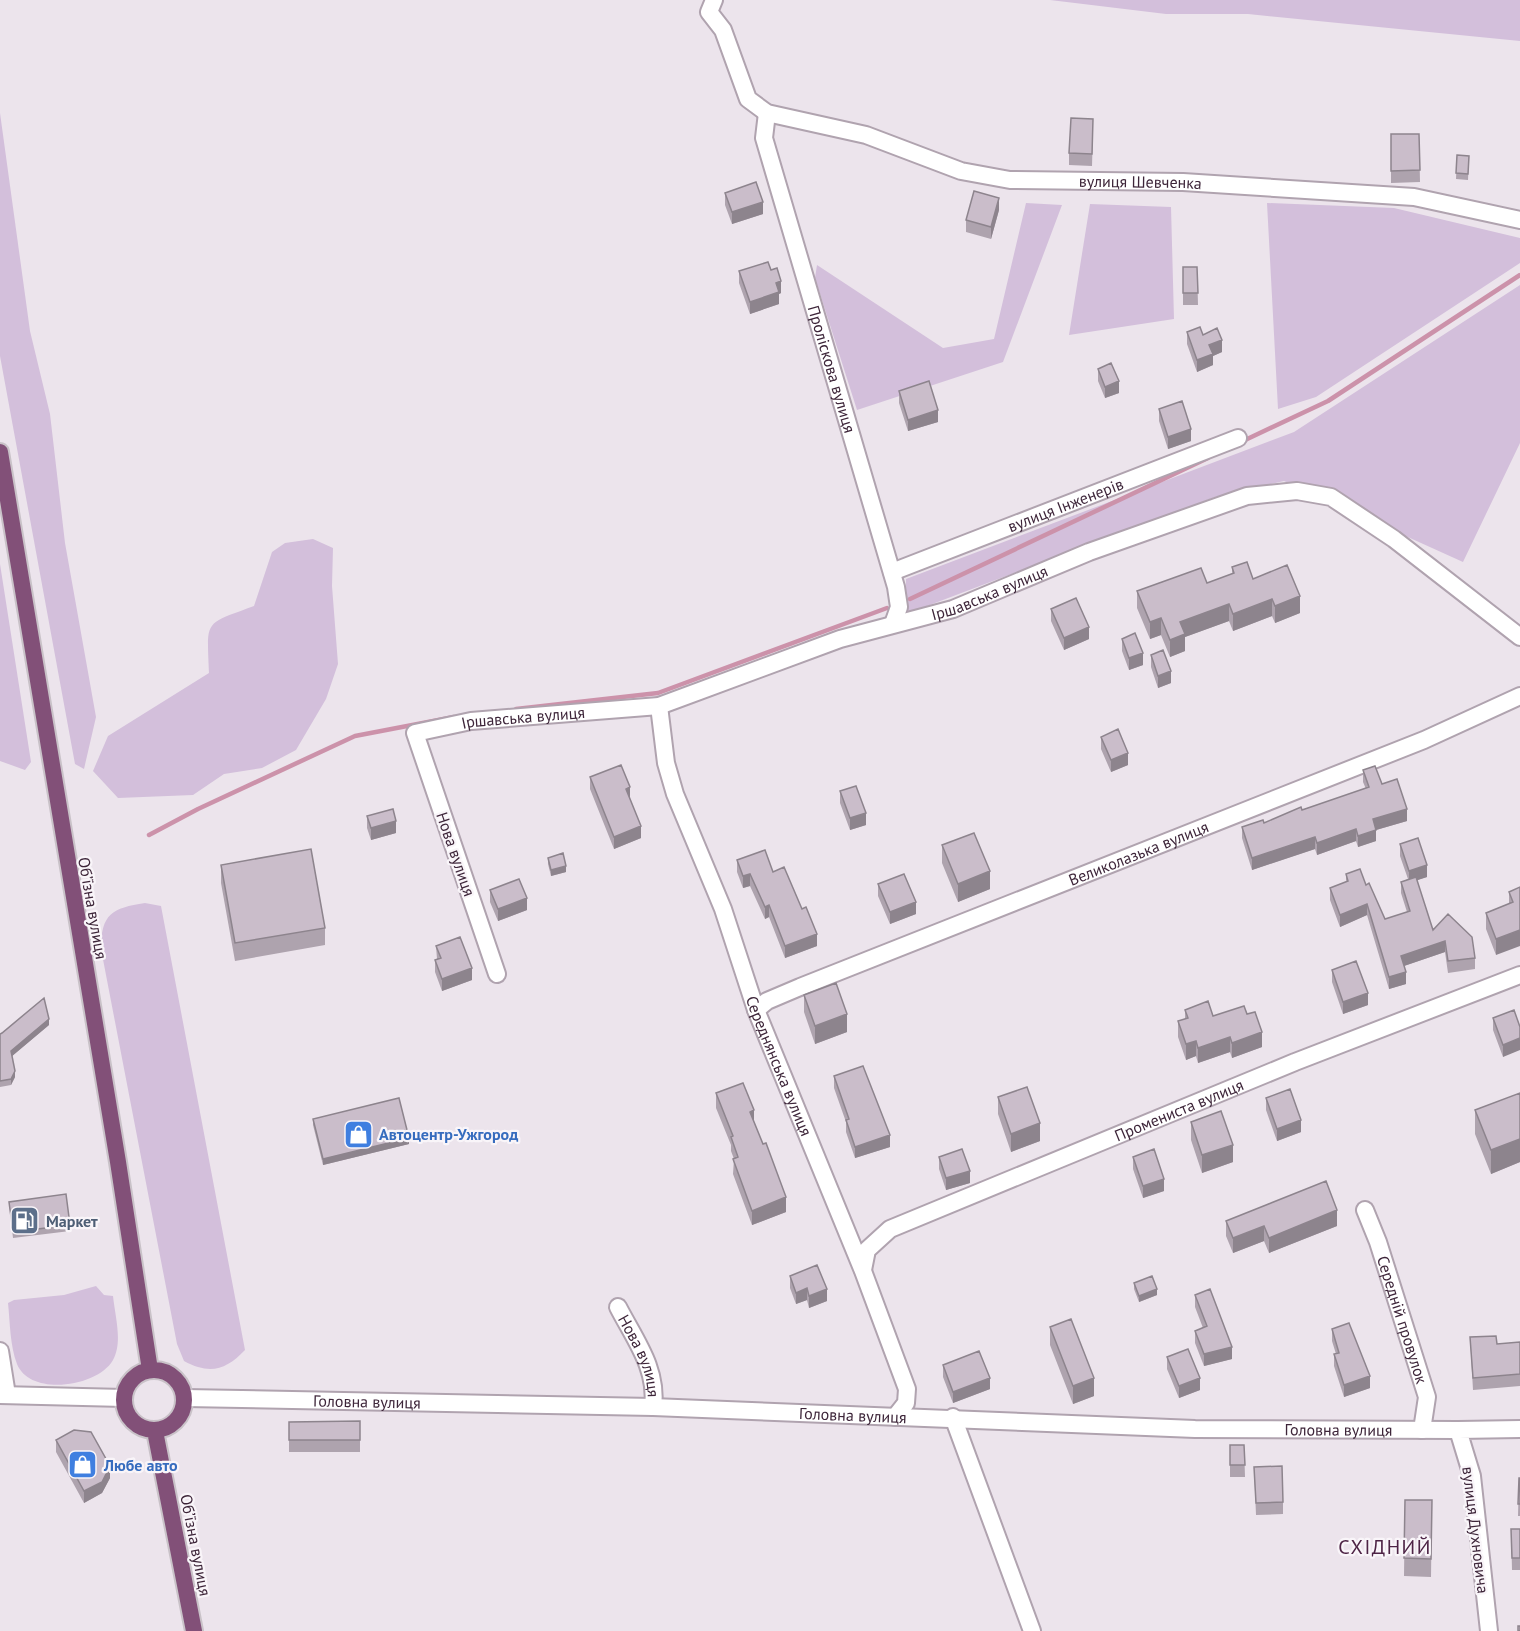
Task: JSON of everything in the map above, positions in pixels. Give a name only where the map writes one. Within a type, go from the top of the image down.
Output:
[{"type":"highway","name":"Обʼїзна вулиця","points":[[0,453],[118,1162],[150,1370]]},
{"type":"highway","points":[[150,1370],[169,1374],[182,1388],[185,1398],[184,1408],[173,1424],[154,1431],[136,1425],[125,1408],[124,1398],[132,1379],[150,1370]]},
{"type":"highway","name":"Обʼїзна вулиця","points":[[154,1431],[194,1631]]},
{"type":"street","points":[[714,0],[709,12],[723,30],[748,99],[767,113]]},
{"type":"street","name":"вулиця Шевченка","points":[[767,113],[866,135],[961,171],[1010,180],[1183,182],[1414,197],[1520,220]]},
{"type":"street","name":"Проліскова вулиця","points":[[767,113],[764,138],[892,572],[899,606],[893,624]]},
{"type":"street","name":"вулиця Інженерів","points":[[892,572],[1238,438]]},
{"type":"street","name":"Іршавська вулиця","points":[[416,734],[471,721],[659,706],[840,639],[953,609],[1089,552],[1247,496],[1297,491],[1331,497],[1394,539],[1520,637]]},
{"type":"street","name":"Великолазька вулиця","points":[[756,1010],[767,1001],[789,991],[1424,740],[1520,696]]},
{"type":"street","name":"Середнянська вулиця","points":[[659,706],[666,763],[675,794],[723,909],[756,1010],[863,1271],[907,1389],[906,1403],[895,1417]]},
{"type":"street","name":"Нова вулиця","points":[[416,734],[496,974]]},
{"type":"street","name":"Промениста вулиця","points":[[863,1271],[867,1250],[890,1229],[1295,1062],[1520,975]]},
{"type":"street","name":"Середній провулок","points":[[1365,1210],[1378,1242],[1427,1397],[1422,1430]]},
{"type":"street","name":"Нова вулиця","points":[[618,1307],[649,1363],[655,1392],[653,1407]]},
{"type":"street","points":[[0,1351],[4,1395],[124,1398]]},
{"type":"street","name":"Головна вулиця","points":[[185,1398],[653,1407],[1195,1429],[1520,1429]]},
{"type":"street","points":[[953,1418],[1032,1631]]},
{"type":"street","name":"вулиця Духновича","points":[[1458,1430],[1472,1476],[1489,1631]]},
{"type":"shaded area","points":[[1050,0],[1520,0],[1520,41],[1248,14],[1166,14]]},
{"type":"shaded area","points":[[0,113],[30,331],[50,414],[65,543],[96,717],[84,769],[75,764],[0,356]]},
{"type":"shaded area","points":[[1026,203],[1062,205],[1003,362],[857,410],[815,278],[817,265],[943,348],[994,339]]},
{"type":"shaded area","points":[[1267,203],[1394,208],[1520,238],[1520,263],[1316,397],[1278,409]]},
{"type":"shaded area","points":[[1090,204],[1171,207],[1174,319],[1069,335]]},
{"type":"shaded area","points":[[1520,285],[1520,443],[1463,562],[1284,481],[1215,497],[906,614],[906,579],[1294,432]]},
{"type":"shaded area","points":[[313,539],[333,548],[332,586],[338,664],[326,699],[296,750],[262,768],[224,774],[193,795],[118,798],[93,771],[108,736],[209,673],[208,642],[212,626],[225,617],[254,606],[272,552],[285,543]]},
{"type":"shaded area","points":[[0,564],[31,762],[25,770],[0,761]]},
{"type":"shaded area","points":[[145,903],[161,906],[245,1350],[231,1362],[217,1368],[202,1368],[184,1361],[177,1344],[101,949],[106,920],[124,907]]},
{"type":"shaded area","points":[[96,1286],[104,1295],[113,1296],[118,1345],[113,1360],[94,1377],[79,1382],[49,1384],[35,1381],[24,1374],[17,1364],[13,1350],[8,1303],[14,1300],[64,1295]]},
{"type":"building","points":[[1071,118],[1093,119],[1092,154],[1069,153]]},
{"type":"building","points":[[1391,134],[1419,134],[1420,170],[1391,171]]},
{"type":"building","points":[[1457,155],[1469,156],[1468,174],[1456,173]]},
{"type":"building","points":[[756,182],[763,202],[732,212],[725,193]]},
{"type":"building","points":[[974,191],[999,198],[991,227],[966,220]]},
{"type":"building","points":[[768,262],[771,270],[777,268],[781,281],[776,283],[779,292],[750,302],[739,271]]},
{"type":"building","points":[[1183,267],[1197,267],[1198,293],[1183,293]]},
{"type":"building","points":[[1200,327],[1203,335],[1217,328],[1222,340],[1209,345],[1213,354],[1197,360],[1187,332]]},
{"type":"building","points":[[1111,363],[1119,381],[1105,387],[1098,369]]},
{"type":"building","points":[[929,381],[938,410],[908,420],[899,391]]},
{"type":"building","points":[[1182,401],[1191,429],[1168,437],[1159,409]]},
{"type":"building","points":[[1247,562],[1253,579],[1287,565],[1300,596],[1275,606],[1272,599],[1233,614],[1229,604],[1180,622],[1185,634],[1170,640],[1161,618],[1150,622],[1137,591],[1201,568],[1207,583],[1234,573],[1232,567]]},
{"type":"building","points":[[1076,598],[1089,627],[1064,638],[1051,609]]},
{"type":"building","points":[[1135,633],[1143,653],[1129,658],[1122,639]]},
{"type":"building","points":[[1163,650],[1171,671],[1158,676],[1151,655]]},
{"type":"building","points":[[1118,729],[1128,753],[1111,760],[1101,737]]},
{"type":"building","points":[[621,765],[630,787],[626,789],[641,826],[614,837],[590,777]]},
{"type":"building","points":[[1375,766],[1382,784],[1397,779],[1407,809],[1373,819],[1376,830],[1358,836],[1356,829],[1317,843],[1315,837],[1252,858],[1242,827],[1263,820],[1264,823],[1301,807],[1302,810],[1369,787],[1363,770]]},
{"type":"building","points":[[856,786],[866,813],[850,818],[840,791]]},
{"type":"building","points":[[393,809],[396,821],[371,828],[367,816]]},
{"type":"building","points":[[974,833],[990,871],[958,884],[942,845]]},
{"type":"building","points":[[1418,838],[1427,865],[1409,871],[1400,844]]},
{"type":"building","points":[[311,849],[325,928],[235,943],[221,865]]},
{"type":"building","points":[[765,850],[773,872],[784,867],[802,909],[806,907],[817,934],[785,946],[769,905],[765,907],[750,874],[743,876],[737,860]]},
{"type":"building","points":[[563,853],[566,866],[551,870],[548,858]]},
{"type":"building","points":[[1360,869],[1385,919],[1410,911],[1401,882],[1416,877],[1433,930],[1448,914],[1472,937],[1475,958],[1448,961],[1445,941],[1401,956],[1406,972],[1389,977],[1367,904],[1340,915],[1330,888],[1348,881],[1346,874]]},
{"type":"building","points":[[904,874],[916,902],[890,912],[878,884]]},
{"type":"building","points":[[519,879],[527,898],[498,909],[490,890]]},
{"type":"building","points":[[1520,887],[1520,930],[1496,939],[1486,913],[1513,902],[1509,892]]},
{"type":"building","points":[[460,937],[472,968],[442,979],[435,960],[441,958],[436,946]]},
{"type":"building","points":[[1356,961],[1368,993],[1343,1002],[1332,970]]},
{"type":"building","points":[[836,983],[847,1014],[815,1026],[804,995]]},
{"type":"building","points":[[44,998],[49,1019],[11,1051],[15,1071],[11,1079],[0,1081],[0,1034]]},
{"type":"building","points":[[1208,1001],[1213,1016],[1244,1006],[1247,1014],[1255,1012],[1262,1032],[1232,1043],[1230,1037],[1198,1048],[1196,1041],[1186,1044],[1178,1021],[1188,1018],[1185,1010]]},
{"type":"building","points":[[1514,1010],[1520,1027],[1520,1038],[1503,1045],[1493,1018]]},
{"type":"building","points":[[863,1066],[890,1135],[855,1147],[846,1120],[849,1119],[834,1076]]},
{"type":"building","points":[[743,1083],[754,1110],[750,1112],[763,1144],[766,1143],[786,1197],[752,1211],[733,1159],[738,1157],[731,1137],[733,1136],[716,1093]]},
{"type":"building","points":[[1027,1087],[1040,1123],[1011,1134],[998,1097]]},
{"type":"building","points":[[1290,1089],[1301,1120],[1277,1129],[1266,1098]]},
{"type":"building","points":[[1520,1093],[1520,1139],[1491,1150],[1475,1110]]},
{"type":"building","points":[[399,1098],[409,1138],[323,1159],[313,1119]]},
{"type":"building","points":[[1221,1111],[1233,1145],[1202,1155],[1191,1122]]},
{"type":"building","points":[[962,1149],[970,1171],[946,1178],[939,1157]]},
{"type":"building","points":[[1154,1149],[1164,1179],[1143,1186],[1133,1157]]},
{"type":"building","points":[[1326,1181],[1337,1210],[1269,1238],[1264,1226],[1233,1238],[1226,1221]]},
{"type":"building","points":[[66,1194],[70,1225],[13,1232],[9,1202]]},
{"type":"building","points":[[817,1265],[827,1289],[809,1296],[807,1288],[796,1293],[790,1276]]},
{"type":"building","points":[[1152,1276],[1157,1289],[1139,1296],[1134,1283]]},
{"type":"building","points":[[1210,1289],[1232,1347],[1204,1354],[1195,1331],[1207,1326],[1195,1295]]},
{"type":"building","points":[[1071,1319],[1094,1378],[1073,1386],[1050,1327]]},
{"type":"building","points":[[1349,1323],[1370,1376],[1344,1385],[1334,1354],[1339,1353],[1332,1329]]},
{"type":"building","points":[[1496,1336],[1497,1344],[1520,1342],[1520,1374],[1473,1378],[1470,1337]]},
{"type":"building","points":[[1188,1349],[1200,1378],[1179,1386],[1167,1357]]},
{"type":"building","points":[[979,1351],[990,1378],[953,1392],[943,1365]]},
{"type":"building","points":[[360,1421],[360,1440],[289,1440],[289,1422]]},
{"type":"building","name":"Любе авто","points":[[74,1430],[91,1432],[110,1466],[102,1482],[84,1491],[56,1440]]},
{"type":"building","points":[[1230,1445],[1244,1445],[1245,1465],[1230,1465]]},
{"type":"building","points":[[1282,1466],[1283,1502],[1256,1503],[1254,1467]]},
{"type":"building","points":[[1519,1478],[1520,1504],[1518,1504]]},
{"type":"building","points":[[1405,1500],[1432,1500],[1431,1559],[1404,1558]]},
{"type":"building","points":[[1511,1529],[1520,1529],[1520,1558],[1512,1558]]},
{"type":"waterway","points":[[1243,441],[1328,401],[1520,275]]},
{"type":"waterway","points":[[910,599],[1208,458]]},
{"type":"waterway","points":[[516,709],[658,693],[887,608]]},
{"type":"waterway","points":[[149,835],[198,809],[355,736],[454,717]]},
{"type":"place","name":"Автоцентр-Ужгород","points":[[358,1134]]},
{"type":"place","name":"Маркет","points":[[25,1221]]},
{"type":"place","name":"Любе авто","points":[[83,1465]]},
{"type":"district","name":"СХІДНИЙ","points":[[1385,1547]]}]
